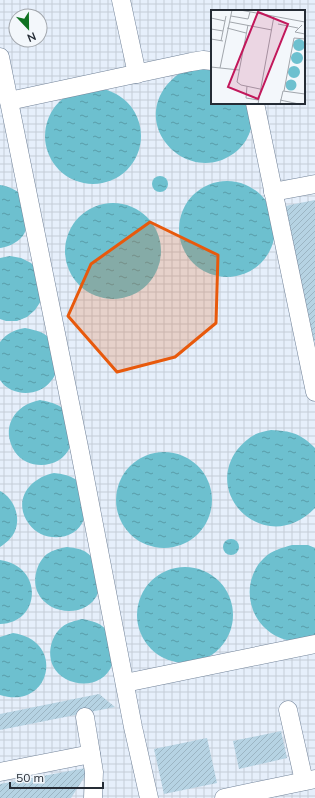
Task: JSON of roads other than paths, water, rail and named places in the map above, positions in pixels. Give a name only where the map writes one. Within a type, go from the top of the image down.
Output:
[{"type":"lane","points":[[121,0],[137,74]]},
{"type":"lane","points":[[0,57],[124,683],[149,798]]},
{"type":"lane","points":[[9,101],[191,62],[203,60],[211,61]]},
{"type":"lane","points":[[255,104],[315,392]]},
{"type":"lane","points":[[273,192],[315,184]]},
{"type":"lane","points":[[124,683],[315,644]]},
{"type":"lane","points":[[224,798],[310,780],[288,710]]},
{"type":"lane","points":[[85,717],[94,772],[93,798]]},
{"type":"lane","points":[[0,772],[91,754]]},
{"type":"water","points":[[211,67],[211,104],[252,104],[253,116],[249,135],[238,150],[221,160],[203,163],[187,159],[172,150],[162,137],[156,121],[157,104],[166,86],[177,75],[191,69]]},
{"type":"water","points":[[93,88],[111,91],[127,102],[138,118],[141,136],[138,154],[127,170],[111,181],[93,184],[75,181],[59,170],[48,154],[45,136],[48,118],[59,102],[75,91]]},
{"type":"water","points":[[160,176],[167,181],[168,184],[163,191],[160,192],[153,187],[152,184],[157,177]]},
{"type":"water","points":[[227,181],[245,184],[261,195],[272,211],[275,229],[272,247],[261,263],[245,274],[227,277],[209,274],[193,263],[182,247],[179,229],[182,211],[193,195],[209,184]]},
{"type":"water","points":[[0,185],[14,189],[22,196],[26,225],[25,232],[20,239],[8,246],[0,248]]},
{"type":"water","points":[[113,203],[132,206],[147,217],[158,232],[161,251],[158,270],[147,285],[132,296],[113,299],[94,296],[79,285],[68,270],[65,251],[68,232],[79,217],[94,206]]},
{"type":"water","points":[[10,256],[21,258],[31,263],[38,270],[41,301],[35,310],[27,317],[17,321],[6,321],[0,319],[0,258]]},
{"type":"water","points":[[25,328],[40,332],[47,336],[53,343],[56,373],[46,386],[40,390],[25,393],[11,390],[0,380],[0,342],[11,332]]},
{"type":"water","points":[[40,400],[57,405],[64,409],[68,418],[71,445],[66,454],[59,460],[44,465],[36,465],[21,458],[15,452],[11,443],[9,426],[17,412],[23,407]]},
{"type":"water","points":[[271,430],[290,432],[300,436],[315,448],[315,508],[297,522],[278,526],[260,524],[245,515],[234,502],[228,486],[228,468],[237,450],[245,441],[253,436]]},
{"type":"water","points":[[164,452],[182,455],[198,466],[209,482],[212,500],[209,518],[198,534],[182,545],[164,548],[146,545],[130,534],[119,518],[116,500],[119,482],[130,466],[146,455]]},
{"type":"water","points":[[54,473],[71,477],[78,481],[82,490],[85,517],[80,527],[67,536],[50,537],[35,530],[29,524],[22,507],[23,499],[31,485],[37,480]]},
{"type":"water","points":[[0,491],[9,498],[15,508],[17,514],[17,526],[14,534],[0,547]]},
{"type":"water","points":[[231,539],[238,544],[239,547],[234,554],[231,555],[224,550],[223,547],[228,540]]},
{"type":"water","points":[[292,545],[308,545],[315,548],[315,638],[297,641],[279,637],[271,633],[263,626],[256,617],[250,597],[252,576],[264,558],[270,553]]},
{"type":"water","points":[[67,547],[79,549],[91,556],[95,566],[99,588],[93,601],[86,607],[68,611],[59,610],[43,601],[38,593],[35,583],[36,572],[43,558],[52,551]]},
{"type":"water","points":[[0,560],[14,564],[24,572],[30,583],[32,594],[30,605],[23,614],[14,621],[0,624]]},
{"type":"water","points":[[185,567],[203,570],[219,581],[230,597],[233,615],[230,633],[219,649],[203,660],[185,663],[167,660],[151,649],[140,633],[137,615],[140,597],[151,581],[167,570]]},
{"type":"water","points":[[82,619],[98,623],[105,629],[108,633],[113,660],[107,673],[100,679],[92,683],[83,684],[65,679],[53,666],[50,656],[51,645],[58,631],[67,624]]},
{"type":"water","points":[[13,633],[30,639],[41,648],[46,660],[46,673],[40,685],[31,693],[17,697],[0,695],[0,637]]}]
